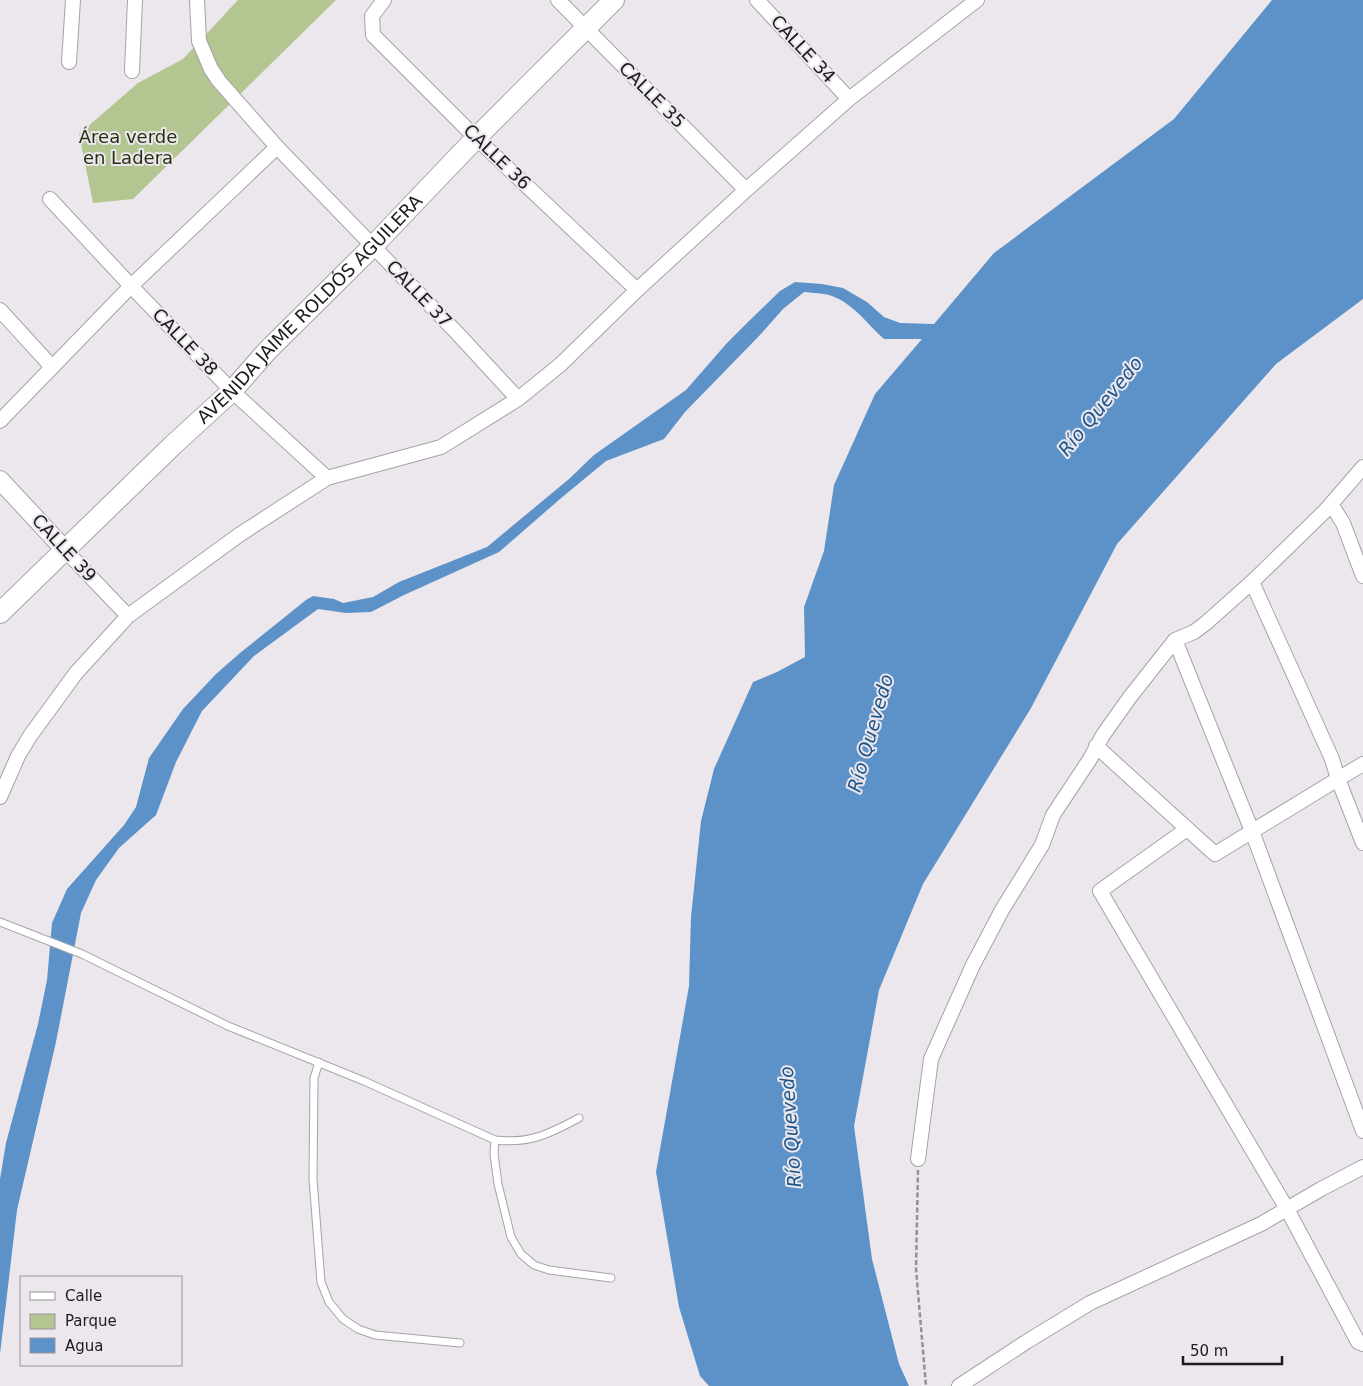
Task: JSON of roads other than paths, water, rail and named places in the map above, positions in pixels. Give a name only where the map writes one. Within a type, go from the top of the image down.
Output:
[{"type":"main road","name":"AVENIDA JAIME ROLDÓS AGUILERA","points":[[0,613],[173,445],[232,391],[267,351],[373,246],[476,138],[614,0]]},
{"type":"street","points":[[69,62],[73,0]]},
{"type":"street","points":[[132,71],[135,0]]},
{"type":"street","name":"CALLE 37","points":[[197,0],[199,41],[210,69],[277,148],[518,399]]},
{"type":"street","name":"CALLE 36","points":[[384,0],[372,16],[373,35],[476,138],[637,290]]},
{"type":"street","name":"CALLE 35","points":[[558,0],[746,190]]},
{"type":"street","name":"CALLE 34","points":[[758,0],[849,99]]},
{"type":"street","points":[[0,797],[18,756],[30,736],[76,673],[128,616],[239,535],[327,478],[441,447],[518,399],[560,365],[637,290],[849,99],[974,1]]},
{"type":"street","points":[[0,421],[131,286],[277,148]]},
{"type":"street","name":"CALLE 38","points":[[50,200],[232,391],[327,478]]},
{"type":"street","points":[[0,310],[52,367]]},
{"type":"street","points":[[918,1159],[931,1059],[973,965],[993,926],[1042,845],[1053,814],[1096,746],[1130,696],[1175,640],[1194,632],[1206,623],[1252,582],[1331,504],[1363,467]]},
{"type":"street","name":"CALLE 39","points":[[0,480],[128,616]]},
{"type":"street","points":[[1331,504],[1343,523],[1363,576]]},
{"type":"street","points":[[1252,582],[1332,759],[1363,843]]},
{"type":"street","points":[[1175,640],[1252,831],[1363,1131]]},
{"type":"street","points":[[1096,746],[1215,854],[1363,764]]},
{"type":"street","points":[[1187,828],[1100,891],[1287,1209],[1358,1342],[1363,1344]]},
{"type":"street","points":[[959,1386],[1090,1303],[1261,1224],[1363,1167]]},
{"type":"lane","points":[[0,922],[82,954],[228,1026],[319,1062],[495,1140],[513,1142],[533,1139],[553,1132],[579,1118]]},
{"type":"lane","points":[[319,1062],[314,1078],[313,1179],[320,1276],[327,1297],[335,1311],[343,1319],[366,1332],[375,1335],[460,1343]]},
{"type":"lane","points":[[495,1140],[494,1154],[498,1184],[512,1236],[521,1254],[534,1265],[548,1270],[611,1278]]},
{"type":"water","name":"Río Quevedo","points":[[1272,0],[1363,0],[1363,299],[1276,364],[1117,544],[1031,708],[923,884],[879,990],[854,1126],[872,1259],[899,1364],[909,1386],[709,1386],[700,1376],[679,1307],[656,1172],[689,986],[691,917],[701,821],[714,769],[753,682],[805,657],[804,607],[824,551],[834,485],[875,394],[922,339],[884,339],[847,304],[826,294],[804,292],[783,309],[685,412],[664,439],[606,461],[499,552],[371,612],[346,613],[318,609],[254,656],[202,711],[176,762],[156,815],[119,848],[96,880],[81,913],[56,1042],[17,1210],[0,1354],[0,1179],[6,1143],[38,1024],[47,980],[52,923],[67,889],[124,825],[136,807],[149,758],[183,709],[216,674],[240,653],[313,596],[334,599],[343,603],[373,597],[399,582],[487,547],[569,479],[594,455],[686,390],[750,320],[780,291],[795,282],[843,288],[867,302],[884,317],[900,323],[934,324],[994,253],[1174,119]]},
{"type":"park label","name":"Área verde en Ladera","points":[[128,147]]}]
